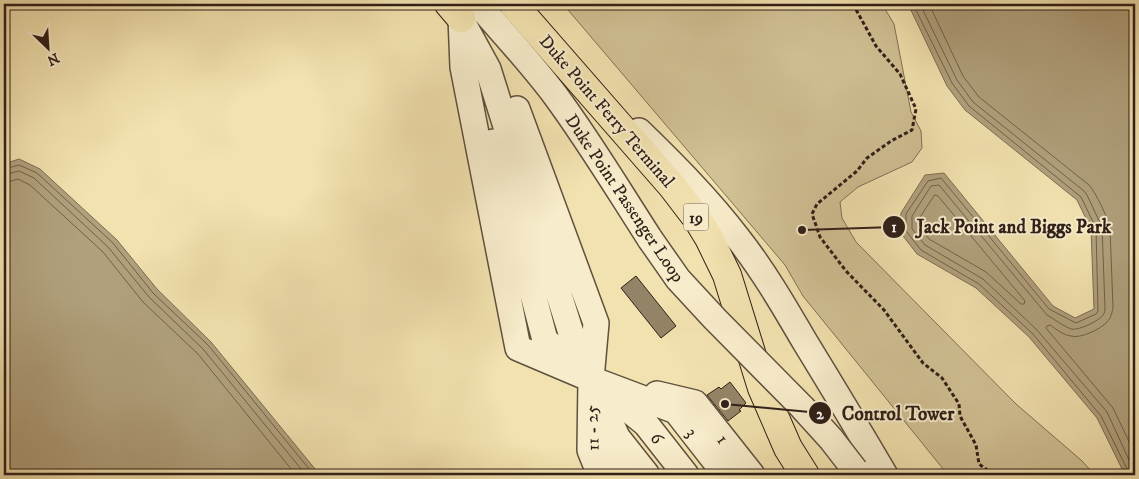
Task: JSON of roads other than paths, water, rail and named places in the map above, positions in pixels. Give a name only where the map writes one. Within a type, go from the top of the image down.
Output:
[{"type":"highway","name":"Duke Point Ferry Terminal","points":[[513,4],[672,186],[698,220],[727,275],[762,388],[772,436],[791,475]]},
{"type":"highway","name":"Duke Point Ferry Terminal","points":[[762,388],[788,448],[805,475]]},
{"type":"lane","points":[[462,9],[502,69],[596,323],[591,379],[598,446],[622,475]]},
{"type":"lane","points":[[462,9],[463,67],[518,348],[591,379],[651,422],[739,475]]},
{"type":"lane","name":"Duke Point Passenger Loop","points":[[462,9],[530,65],[576,126],[650,240],[678,278],[715,319],[802,406],[857,472]]},
{"type":"lane","points":[[533,27],[690,181],[738,238],[779,298],[885,475]]},
{"type":"lane","points":[[591,379],[651,422],[713,475]]},
{"type":"lane","points":[[591,379],[651,422],[699,475]]},
{"type":"lane","name":"11 - 25","points":[[591,379],[590,450],[600,475]]},
{"type":"lane","points":[[633,475],[651,422]]},
{"type":"lane","points":[[646,475],[651,422]]},
{"type":"lane","points":[[651,422],[659,475]]},
{"type":"lane","points":[[651,422],[673,475]]},
{"type":"lane","name":"6","points":[[651,422],[686,475]]},
{"type":"lane","name":"3","points":[[651,422],[726,475]]},
{"type":"lane","name":"1","points":[[651,422],[752,475]]},
{"type":"water","points":[[908,4],[1135,4],[1135,475],[1125,475],[1097,418],[1029,337],[976,288],[917,254],[900,232],[901,213],[925,175],[944,173],[1053,306],[1075,318],[1094,309],[1091,229],[1077,200],[965,110],[947,86]]},
{"type":"water","points":[[19,159],[40,169],[117,240],[157,289],[211,342],[320,475],[4,475],[4,164]]},
{"type":"place","name":"Jack Point and Biggs Park","points":[[802,230]]},
{"type":"place","name":"Control Tower","points":[[725,404]]}]
